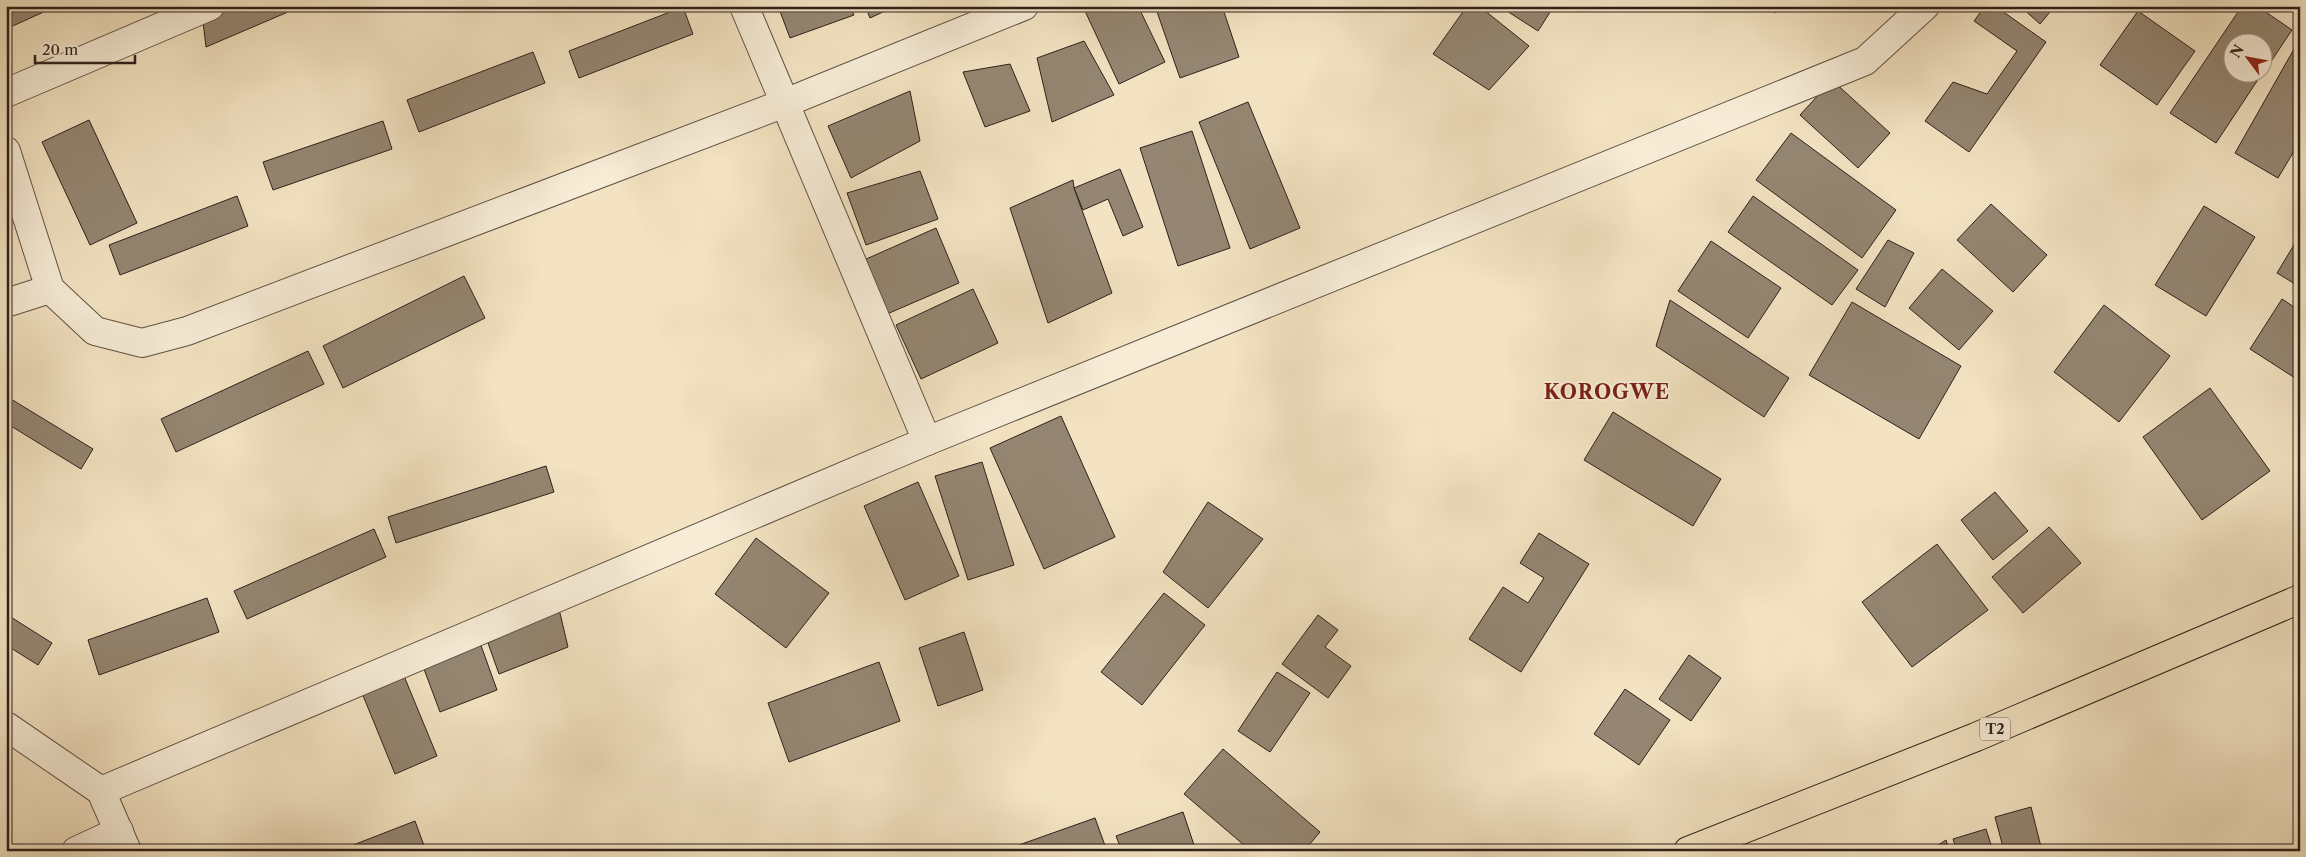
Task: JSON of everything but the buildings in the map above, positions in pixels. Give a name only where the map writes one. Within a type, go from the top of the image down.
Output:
[{"type":"highway","name":"T2","points":[[1688,851],[1976,737],[2300,599]]},
{"type":"street","points":[[6,93],[210,6]]},
{"type":"street","points":[[744,6],[927,441]]},
{"type":"street","points":[[6,151],[50,289],[95,331],[142,343],[186,331],[785,103],[1024,6]]},
{"type":"street","points":[[101,792],[927,441],[1865,62],[1925,6]]},
{"type":"street","points":[[6,303],[50,289]]},
{"type":"street","points":[[6,726],[101,792],[123,841],[76,851]]},
{"type":"district","name":"KOROGWE","points":[[1607,392]]}]
